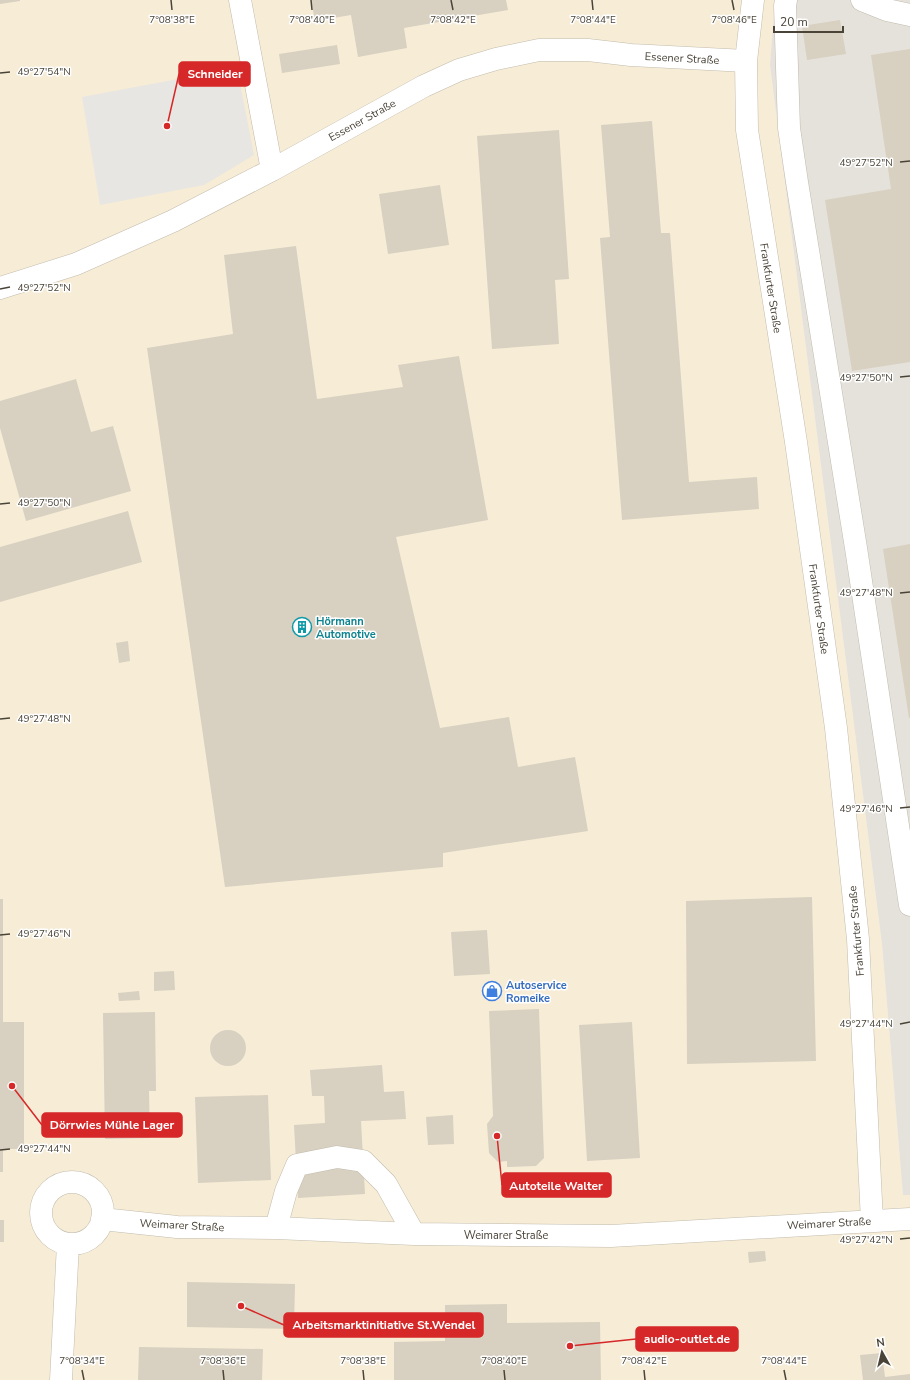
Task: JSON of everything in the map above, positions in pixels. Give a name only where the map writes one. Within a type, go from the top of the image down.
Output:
[{"type":"street","points":[[240,0],[272,170]]},
{"type":"street","name":"Frankfurter Straße","points":[[753,0],[746,61],[747,130],[754,183],[796,442],[836,728],[858,939],[872,1221]]},
{"type":"street","points":[[786,0],[789,128],[796,182],[856,548],[910,905]]},
{"type":"street","points":[[862,0],[887,10],[910,15]]},
{"type":"street","name":"Essener Straße","points":[[0,288],[76,264],[173,221],[272,170],[424,86],[459,70],[496,59],[539,50],[588,50],[630,55],[746,61]]},
{"type":"street","points":[[276,1228],[286,1191],[297,1165],[337,1157],[363,1161],[386,1184],[414,1234]]},
{"type":"street","points":[[71,1182],[88,1188],[100,1202],[102,1219],[93,1235],[77,1244],[68,1244],[58,1241],[50,1235],[44,1227],[41,1217],[41,1207],[45,1197],[52,1190],[61,1184],[71,1182]]},
{"type":"street","name":"Weimarer Straße","points":[[102,1219],[177,1227],[276,1228],[414,1234],[611,1236],[910,1219]]},
{"type":"street","points":[[61,1380],[67,1298],[68,1244]]},
{"type":"shaded area","points":[[0,0],[775,0],[770,65],[882,944],[903,1195],[910,1195],[910,1380],[0,1380]]},
{"type":"shaded area","points":[[775,0],[910,0],[910,1195],[903,1195],[882,944],[770,65]]},
{"type":"shaded area","points":[[237,68],[254,155],[204,185],[100,205],[82,97]]},
{"type":"building","points":[[0,0],[20,0],[20,1],[0,4]]},
{"type":"building","points":[[311,0],[506,0],[508,10],[404,28],[407,48],[358,57],[351,15],[315,21]]},
{"type":"building","points":[[840,20],[846,54],[807,60],[802,26]]},
{"type":"building","points":[[337,45],[340,64],[282,73],[279,54]]},
{"type":"building","points":[[910,49],[910,362],[852,371],[825,200],[891,189],[871,55]]},
{"type":"building","points":[[652,121],[661,233],[670,233],[689,482],[757,477],[759,509],[622,520],[600,238],[610,237],[601,125]]},
{"type":"building","points":[[559,130],[569,279],[555,280],[559,344],[492,349],[477,136]]},
{"type":"building","points":[[440,185],[449,245],[388,254],[379,194]]},
{"type":"building","name":"Hörmann Automotive","points":[[296,246],[317,399],[403,387],[398,365],[459,356],[488,520],[396,537],[440,728],[509,717],[518,767],[575,757],[588,831],[443,853],[443,867],[225,887],[147,348],[233,334],[224,255]]},
{"type":"building","points":[[76,379],[91,432],[113,426],[131,491],[26,521],[0,428],[0,401]]},
{"type":"building","points":[[128,511],[142,562],[0,602],[0,547]]},
{"type":"building","points":[[910,544],[910,718],[909,718],[883,549]]},
{"type":"building","points":[[128,641],[130,661],[119,663],[116,643]]},
{"type":"building","points":[[812,897],[816,1061],[687,1064],[686,901]]},
{"type":"building","points":[[0,899],[3,899],[3,1022],[24,1022],[24,1149],[3,1149],[3,1172],[0,1172]]},
{"type":"building","points":[[487,930],[490,974],[454,976],[451,932]]},
{"type":"building","points":[[174,971],[175,990],[154,991],[154,972]]},
{"type":"building","points":[[139,991],[140,1000],[119,1001],[118,993]]},
{"type":"building","points":[[539,1009],[544,1158],[536,1166],[507,1167],[507,1161],[498,1162],[489,1153],[487,1124],[493,1116],[489,1011]]},
{"type":"building","points":[[155,1012],[156,1091],[149,1091],[150,1138],[105,1139],[103,1013]]},
{"type":"building","points":[[632,1022],[640,1158],[587,1161],[579,1025]]},
{"type":"building","points":[[228,1030],[241,1035],[246,1048],[241,1061],[228,1066],[215,1061],[210,1048],[215,1035]]},
{"type":"building","points":[[382,1065],[384,1092],[404,1091],[406,1119],[361,1121],[365,1194],[298,1198],[294,1125],[325,1123],[324,1096],[312,1096],[310,1070]]},
{"type":"building","points":[[268,1095],[271,1180],[198,1183],[195,1097]]},
{"type":"building","points":[[453,1115],[454,1144],[428,1145],[426,1117]]},
{"type":"building","points":[[0,1220],[4,1220],[4,1242],[0,1242]]},
{"type":"building","points":[[765,1251],[766,1261],[749,1263],[748,1252]]},
{"type":"building","points":[[187,1282],[295,1284],[294,1329],[187,1327]]},
{"type":"building","points":[[507,1304],[507,1323],[600,1322],[601,1380],[394,1380],[394,1342],[445,1341],[445,1305]]},
{"type":"building","points":[[139,1347],[263,1349],[262,1380],[138,1380]]},
{"type":"building","points":[[882,1353],[885,1377],[910,1374],[910,1380],[863,1380],[860,1355]]},
{"type":"place","name":"Schneider","points":[[167,126]]},
{"type":"place","name":"Hörmann Automotive","points":[[302,627]]},
{"type":"place","name":"Autoservice Romeike","points":[[492,991]]},
{"type":"place","name":"Dörrwies Mühle Lager","points":[[12,1086]]},
{"type":"place","name":"Autoteile Walter","points":[[497,1136]]},
{"type":"place","name":"Arbeitsmarktinitiative St.Wendel","points":[[241,1306]]},
{"type":"place","name":"audio-outlet.de","points":[[570,1346]]}]
